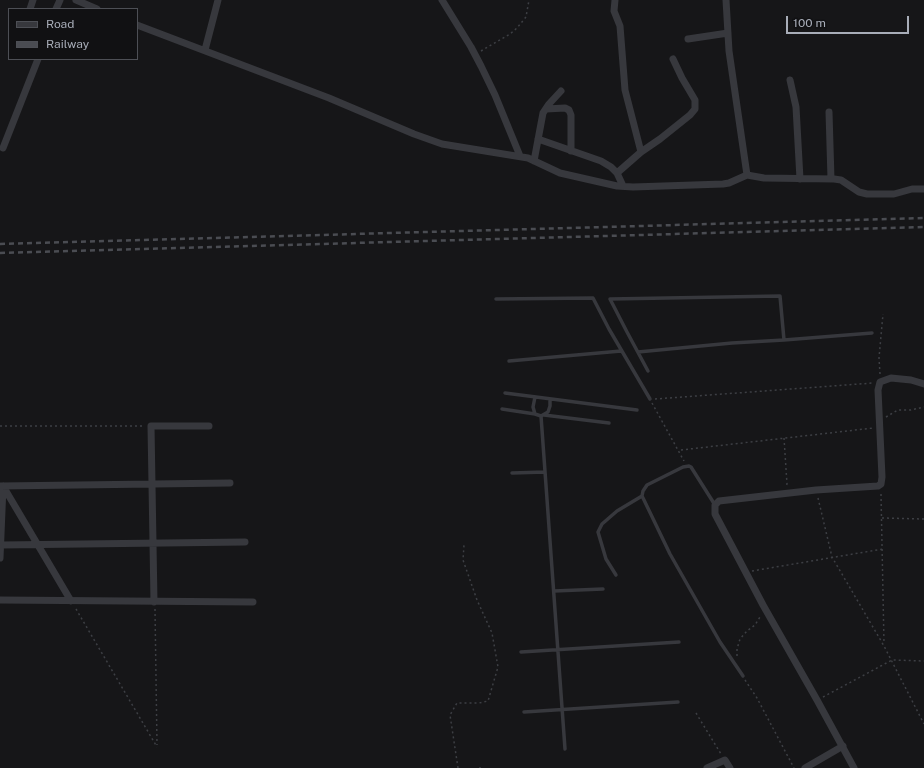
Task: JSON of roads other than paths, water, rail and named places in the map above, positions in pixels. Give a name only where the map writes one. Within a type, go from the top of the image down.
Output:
[{"type":"street","points":[[76,0],[96,8]]},
{"type":"street","points":[[205,50],[218,0]]},
{"type":"street","points":[[442,0],[475,55],[495,95],[520,156]]},
{"type":"street","points":[[615,0],[614,11],[620,26],[625,90],[641,152]]},
{"type":"street","points":[[726,0],[728,33],[747,175]]},
{"type":"street","points":[[138,25],[329,98],[414,134],[442,144],[520,156],[560,173],[576,177],[623,186],[640,187],[723,184],[747,175],[764,178],[800,180],[840,180],[862,194],[894,194],[912,189],[924,189]]},
{"type":"street","points":[[688,39],[728,33]]},
{"type":"street","points":[[616,173],[690,115],[695,109],[695,100],[682,78],[673,58]]},
{"type":"street","points":[[4,148],[38,60]]},
{"type":"street","points":[[790,80],[796,107],[800,180]]},
{"type":"street","points":[[534,161],[541,119],[546,109],[561,91]]},
{"type":"street","points":[[546,109],[565,108],[569,110],[571,115],[571,151]]},
{"type":"street","points":[[829,112],[831,179]]},
{"type":"street","points":[[538,139],[601,161],[611,167],[623,186]]},
{"type":"street","points":[[854,768],[715,514],[715,506],[719,501],[816,490],[875,487],[880,484],[882,477],[881,424],[878,390],[880,382],[896,378],[924,384]]},
{"type":"street","points":[[154,602],[151,426],[209,426]]},
{"type":"street","points":[[2,486],[230,483]]},
{"type":"street","points":[[2,486],[71,601]]},
{"type":"street","points":[[0,558],[2,486]]},
{"type":"street","points":[[1,545],[245,542]]},
{"type":"street","points":[[0,600],[253,602]]},
{"type":"street","points":[[805,768],[843,746]]},
{"type":"street","points":[[707,768],[725,760],[730,768]]},
{"type":"lane","points":[[648,371],[610,299],[780,296],[784,340]]},
{"type":"lane","points":[[496,299],[593,298],[621,351],[650,399]]},
{"type":"lane","points":[[638,352],[732,343],[872,333]]},
{"type":"lane","points":[[509,362],[621,351]]},
{"type":"lane","points":[[505,393],[637,410]]},
{"type":"lane","points":[[535,397],[533,407],[535,414]]},
{"type":"lane","points":[[542,415],[548,412],[550,399]]},
{"type":"lane","points":[[502,409],[609,423]]},
{"type":"lane","points":[[542,415],[565,750]]},
{"type":"lane","points":[[715,506],[691,467],[686,466],[647,485],[642,496],[670,554],[720,642],[743,676]]},
{"type":"lane","points":[[512,473],[545,472]]},
{"type":"lane","points":[[616,575],[606,559],[598,532],[602,524],[617,511],[642,496]]},
{"type":"lane","points":[[554,591],[603,589]]},
{"type":"lane","points":[[522,652],[558,651],[679,642]]},
{"type":"lane","points":[[524,712],[678,702]]},
{"type":"railway","points":[[0,244],[924,218]]},
{"type":"railway","points":[[0,253],[924,227]]}]
